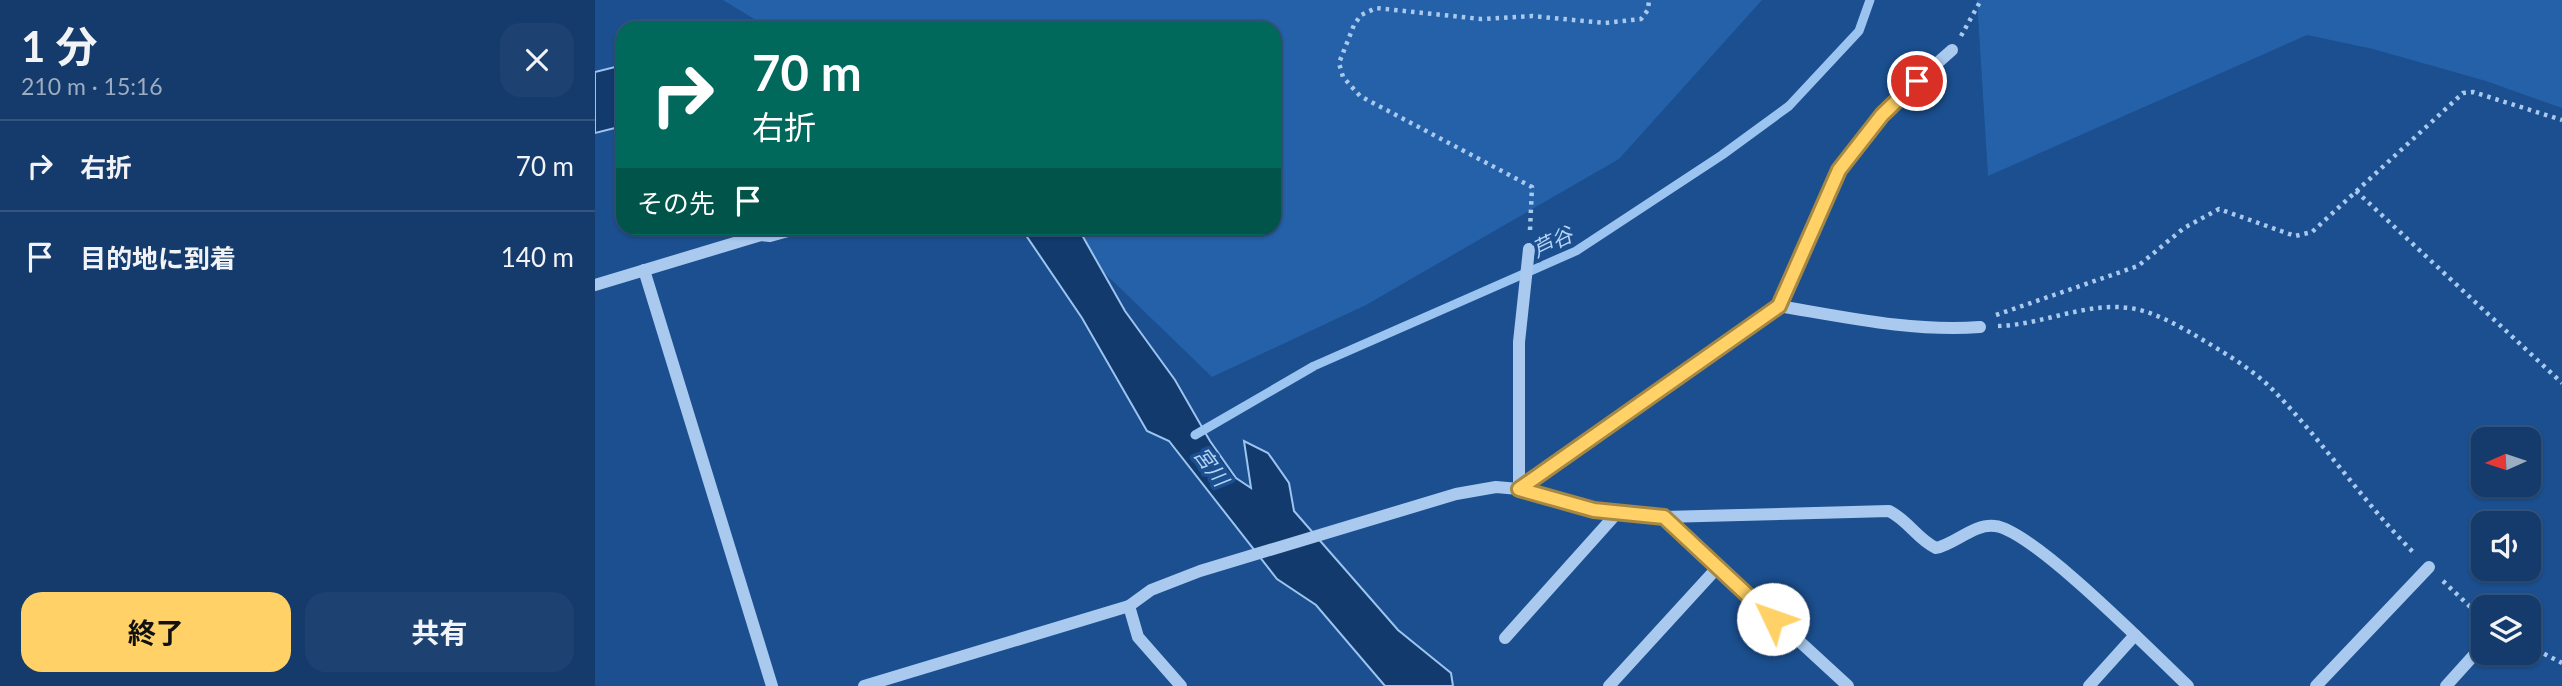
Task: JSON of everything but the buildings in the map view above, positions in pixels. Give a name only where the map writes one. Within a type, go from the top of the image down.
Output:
[{"type":"street","points":[[1519,489],[1779,306],[1849,153],[1899,97],[1952,50]]},
{"type":"street","points":[[595,285],[761,235]]},
{"type":"street","points":[[1519,489],[1519,342],[1529,248]]},
{"type":"street","points":[[644,270],[772,686]]},
{"type":"street","points":[[1779,306],[1874,322],[1950,330],[1980,327]]},
{"type":"street","points":[[864,686],[899,681],[1129,606],[1151,590],[1210,568],[1456,494],[1496,487],[1519,489],[1594,510],[1664,517],[1889,511],[1898,515],[1917,537],[1936,548],[1980,528],[1994,526],[2029,541],[2188,686]]},
{"type":"street","points":[[1505,638],[1617,513]]},
{"type":"street","points":[[1664,517],[1848,686]]},
{"type":"street","points":[[2316,686],[2429,567]]},
{"type":"street","points":[[1609,686],[1717,568]]},
{"type":"street","points":[[1129,606],[1138,637],[1181,686]]},
{"type":"street","points":[[2089,686],[2135,635]]},
{"type":"street","points":[[2446,686],[2471,658]]},
{"type":"path","points":[[1529,248],[1532,187],[1360,96],[1343,77],[1339,63],[1354,25],[1361,15],[1376,8],[1481,19],[1532,16],[1625,22],[1641,19],[1648,10],[1649,0]]},
{"type":"path","points":[[1952,50],[1981,0]]},
{"type":"path","points":[[1980,327],[1989,317],[2138,266],[2184,228],[2219,209],[2295,236],[2312,232],[2463,93],[2473,93],[2562,120]]},
{"type":"path","points":[[2356,191],[2562,383]]},
{"type":"path","points":[[1980,327],[2019,326],[2077,311],[2114,307],[2132,308],[2180,327],[2238,363],[2274,391],[2376,515],[2471,607]]},
{"type":"path","points":[[2541,652],[2562,663]]},
{"type":"shaded area","points":[[723,0],[1762,0],[1619,159],[1366,305],[1212,377],[1065,235],[1281,235],[1281,21],[758,21]]},
{"type":"shaded area","points":[[1977,0],[2562,0],[2562,108],[2486,81],[2373,49],[2307,35],[1988,176]]},
{"type":"water","points":[[616,67],[616,128],[595,133],[595,72]]},
{"type":"water","name":"宮川","points":[[1026,235],[1082,235],[1125,311],[1175,380],[1210,441],[1236,478],[1251,488],[1244,441],[1268,453],[1289,483],[1294,511],[1398,630],[1451,673],[1453,686],[1385,686],[1316,605],[1277,579],[1169,441],[1147,431],[1082,318]]},
{"type":"waterway","name":"芦谷","points":[[1195,435],[1314,366],[1576,251],[1722,155],[1789,106],[1859,31],[1870,0]]},
{"type":"route","points":[[1773,619],[1664,517],[1594,510],[1519,489],[1779,306],[1849,153],[1882,115],[1917,81]]}]
